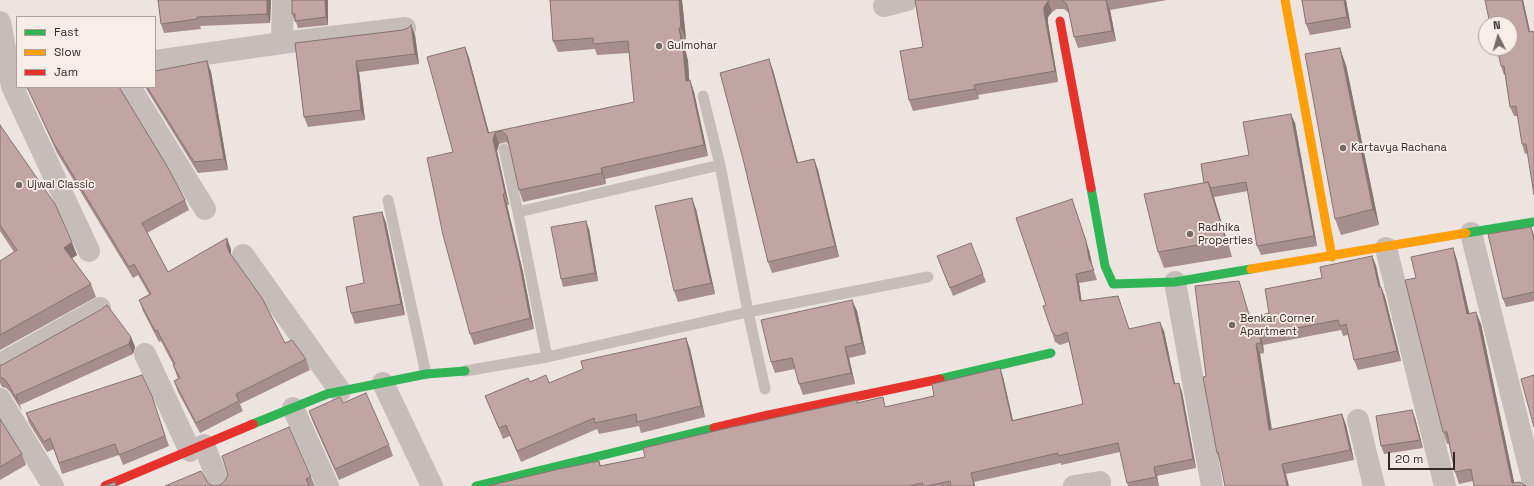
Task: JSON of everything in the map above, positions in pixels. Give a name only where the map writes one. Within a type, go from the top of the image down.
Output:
[{"type":"street","points":[[282,43],[283,0]]},
{"type":"street","points":[[884,6],[907,0]]},
{"type":"street","points":[[1285,0],[1332,257]]},
{"type":"street","points":[[1060,21],[1105,266],[1113,284],[1175,282],[1386,248],[1534,222]]},
{"type":"street","points":[[0,22],[14,85],[89,251]]},
{"type":"street","points":[[156,61],[282,43],[405,28]]},
{"type":"street","points":[[131,88],[205,209]]},
{"type":"street","points":[[1471,233],[1534,486]]},
{"type":"street","points":[[1386,248],[1445,486]]},
{"type":"street","points":[[243,255],[340,391]]},
{"type":"street","points":[[1175,282],[1212,486]]},
{"type":"street","points":[[0,364],[100,308]]},
{"type":"street","points":[[476,486],[764,416],[904,387],[1051,353]]},
{"type":"street","points":[[145,354],[197,448],[220,486]]},
{"type":"street","points":[[105,486],[327,394],[426,374],[465,371]]},
{"type":"street","points":[[383,383],[432,486]]},
{"type":"street","points":[[0,399],[53,486]]},
{"type":"street","points":[[293,408],[328,486]]},
{"type":"street","points":[[1358,420],[1374,486]]},
{"type":"street","points":[[1074,486],[1100,482]]},
{"type":"lane","points":[[703,96],[720,165],[748,312],[765,389]]},
{"type":"lane","points":[[504,149],[547,357]]},
{"type":"lane","points":[[518,212],[720,165]]},
{"type":"lane","points":[[388,200],[426,374]]},
{"type":"lane","points":[[465,371],[547,357],[748,312],[928,277]]},
{"type":"building","points":[[158,0],[267,0],[267,14],[197,17],[197,19],[161,24]]},
{"type":"building","points":[[292,0],[325,0],[326,17],[295,21],[295,14],[292,14]]},
{"type":"building","points":[[550,0],[679,0],[681,28],[679,28],[686,81],[690,80],[704,145],[601,168],[602,173],[519,190],[507,136],[502,131],[495,133],[493,139],[505,193],[503,194],[519,261],[530,318],[470,334],[443,235],[427,158],[453,152],[427,57],[465,47],[488,133],[634,102],[628,41],[593,44],[593,38],[553,41]]},
{"type":"building","points":[[915,0],[1050,0],[1044,7],[1044,12],[1055,71],[974,85],[975,89],[909,100],[900,51],[923,47]]},
{"type":"building","points":[[1062,0],[1106,0],[1112,31],[1074,37],[1068,8],[1066,3]]},
{"type":"building","points":[[1302,0],[1344,0],[1347,17],[1306,24]]},
{"type":"building","points":[[1485,0],[1522,0],[1529,32],[1533,31],[1534,34],[1534,195],[1526,144],[1522,144],[1516,106],[1510,107],[1504,66],[1501,66],[1499,56],[1518,56],[1518,16],[1488,16]]},
{"type":"building","points":[[411,25],[415,54],[356,61],[361,110],[304,117],[295,43],[403,30]]},
{"type":"building","name":"Kartavya Rachana","points":[[1340,48],[1373,209],[1335,219],[1305,54]]},
{"type":"building","points":[[769,59],[797,163],[814,159],[835,246],[768,262],[720,73]]},
{"type":"building","points":[[207,61],[224,159],[194,162],[148,88],[156,88],[156,71]]},
{"type":"building","points":[[27,88],[120,88],[167,166],[185,200],[142,223],[168,272],[227,238],[229,252],[262,298],[285,343],[292,340],[306,359],[236,394],[239,401],[196,423],[174,381],[180,378],[173,365],[175,364],[157,330],[155,331],[139,300],[151,294],[134,264],[129,267],[53,142]]},
{"type":"building","points":[[1291,114],[1314,236],[1257,246],[1246,182],[1211,188],[1208,182],[1204,183],[1201,164],[1249,155],[1243,122]]},
{"type":"building","points":[[0,125],[55,204],[72,242],[64,248],[91,284],[0,335],[0,261],[17,250],[0,225]]},
{"type":"building","name":"Radhika Properties","points":[[1208,182],[1226,240],[1158,252],[1144,194]]},
{"type":"building","points":[[692,198],[711,283],[674,291],[655,206]]},
{"type":"building","points":[[1072,199],[1086,241],[1089,259],[1094,270],[1076,274],[1080,301],[1118,296],[1129,329],[1160,322],[1174,384],[1179,383],[1193,459],[1154,467],[1156,477],[1127,483],[1118,443],[1058,456],[1058,453],[971,473],[974,486],[951,486],[950,481],[927,486],[923,486],[922,483],[909,486],[488,486],[599,461],[600,466],[645,457],[643,448],[857,400],[857,403],[883,397],[885,407],[934,396],[932,384],[1000,368],[1012,421],[1083,404],[1067,332],[1057,336],[1052,332],[1043,306],[1046,305],[1016,218]]},
{"type":"building","points":[[382,212],[401,304],[351,313],[346,287],[364,283],[353,217]]},
{"type":"building","points":[[586,221],[595,273],[561,279],[551,227]]},
{"type":"building","points":[[1531,227],[1534,240],[1534,292],[1503,299],[1488,234]]},
{"type":"building","points":[[971,243],[983,274],[950,288],[937,256]]},
{"type":"building","points":[[1453,248],[1467,314],[1476,312],[1512,483],[1520,482],[1526,486],[1474,486],[1471,469],[1455,472],[1447,432],[1443,432],[1405,280],[1416,278],[1411,257]]},
{"type":"building","points":[[1372,256],[1397,351],[1354,360],[1346,324],[1340,326],[1338,320],[1260,335],[1261,343],[1256,344],[1269,430],[1342,414],[1350,450],[1282,464],[1287,486],[1225,486],[1218,452],[1217,453],[1203,377],[1206,376],[1195,286],[1239,281],[1250,318],[1269,313],[1265,289],[1322,278],[1320,267]]},
{"type":"building","points":[[852,300],[862,343],[845,347],[851,373],[799,384],[792,358],[771,362],[761,320]]},
{"type":"building","points":[[107,305],[131,337],[129,344],[16,395],[18,401],[7,382],[0,377],[0,365]]},
{"type":"building","points":[[686,338],[701,406],[637,422],[636,414],[595,423],[594,418],[517,451],[506,425],[499,428],[485,396],[528,378],[530,382],[546,375],[549,383],[583,369],[581,361]]},
{"type":"building","points":[[142,375],[152,396],[165,436],[119,455],[115,444],[59,463],[50,438],[44,442],[26,413]]},
{"type":"building","points":[[1534,375],[1534,427],[1521,379]]},
{"type":"building","points":[[366,393],[389,445],[335,469],[309,411],[340,397],[343,403]]},
{"type":"building","points":[[1412,410],[1420,440],[1381,446],[1376,416]]},
{"type":"building","points":[[0,419],[22,454],[0,467]]},
{"type":"building","points":[[289,427],[311,477],[306,479],[309,486],[213,486],[220,485],[225,481],[228,475],[222,456]]},
{"type":"building","points":[[201,471],[208,483],[213,486],[165,486]]},
{"type":"building","points":[[115,482],[116,486],[104,486]]},
{"type":"traffic: fast","points":[[1091,188],[1105,266],[1113,284],[1175,282],[1251,269]]},
{"type":"traffic: fast","points":[[1466,233],[1534,222]]},
{"type":"traffic: fast","points":[[940,379],[1051,353]]},
{"type":"traffic: fast","points":[[253,424],[327,394],[426,374],[465,371]]},
{"type":"traffic: fast","points":[[476,486],[714,428]]},
{"type":"traffic: slow","points":[[1285,0],[1332,257]]},
{"type":"traffic: slow","points":[[1251,269],[1466,233]]},
{"type":"traffic: jam","points":[[1060,21],[1091,188]]},
{"type":"traffic: jam","points":[[714,428],[940,379]]},
{"type":"traffic: jam","points":[[105,486],[253,424]]},
{"type":"place","name":"Gulmohar","points":[[659,46]]},
{"type":"place","name":"Kartavya Rachana","points":[[1343,148]]},
{"type":"place","name":"Ujwal Classic","points":[[19,185]]},
{"type":"place","name":"Radhika Properties","points":[[1190,234]]},
{"type":"place","name":"Benkar Corner Apartment","points":[[1232,325]]}]
